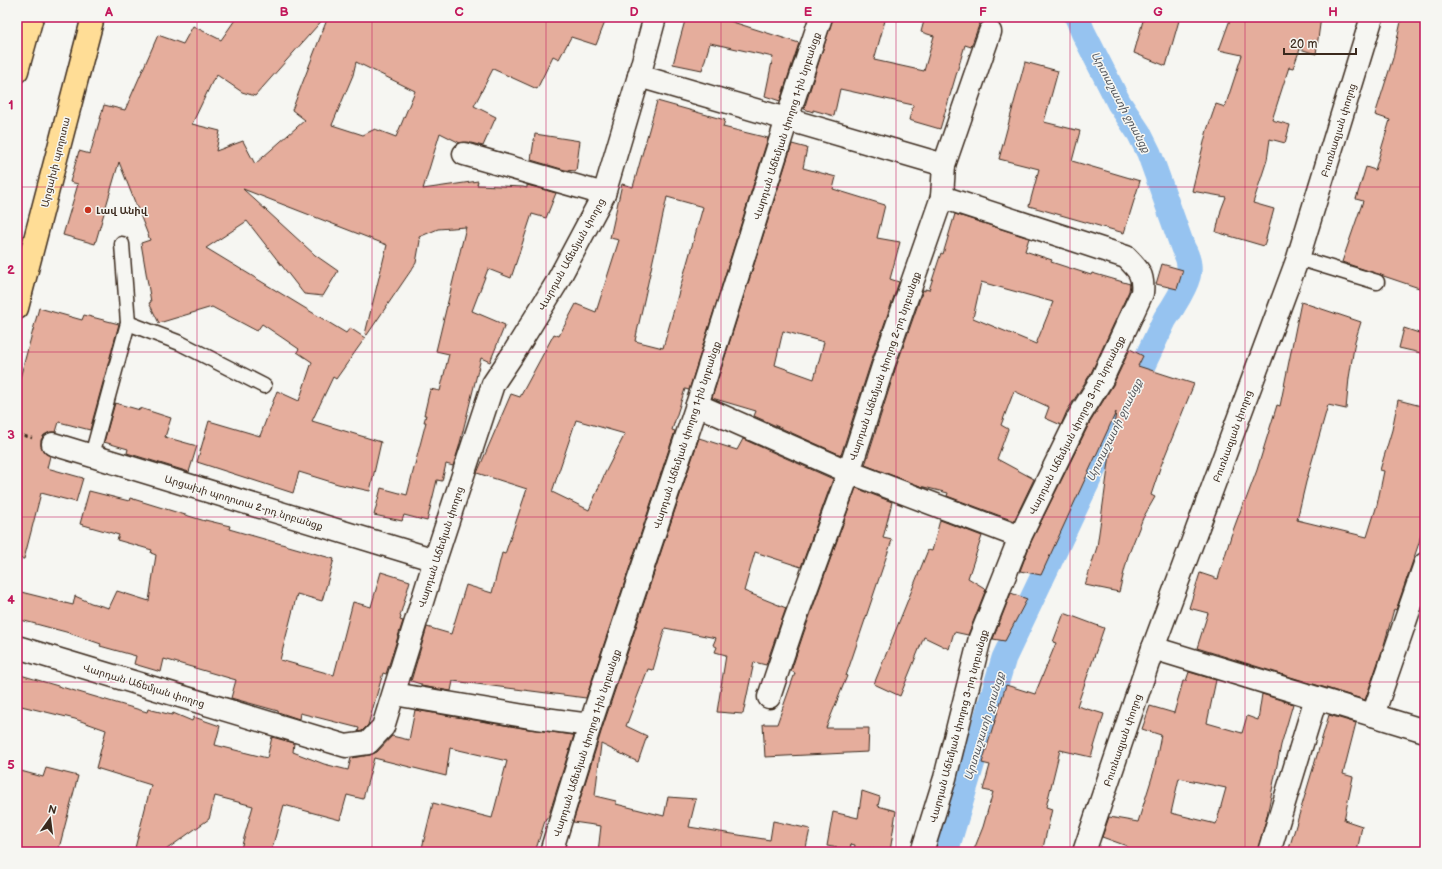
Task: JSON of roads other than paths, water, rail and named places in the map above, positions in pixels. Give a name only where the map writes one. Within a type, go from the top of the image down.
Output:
[{"type":"main road","points":[[17,71],[32,17]]},
{"type":"main road","name":"Արցախի պողոտա","points":[[17,308],[93,17]]},
{"type":"street","name":"Վարդան Աճեմյան փողոց","points":[[17,647],[346,746],[368,743],[383,727],[435,560],[493,384],[556,284],[604,194],[655,17]]},
{"type":"street","name":"Վարդան Աճեմյան փողոց 1-ին նրբանցք","points":[[551,852],[590,725],[697,405],[787,119],[821,17]]},
{"type":"street","name":"Բուռնազյան փողոց","points":[[1084,852],[1153,648],[1298,258],[1372,17]]},
{"type":"street","name":"Վարդան Աճեմյան փողոց 2-րդ նրբանցք","points":[[769,697],[792,628],[849,472],[884,363],[942,197],[944,165],[990,32]]},
{"type":"street","points":[[639,76],[944,165]]},
{"type":"street","points":[[464,154],[604,194]]},
{"type":"street","name":"Վարդան Աճեմյան փողոց 3-րդ նրբանցք","points":[[922,852],[945,778],[980,638],[1020,537],[1078,418],[1102,379],[1142,293],[1143,282],[1141,274],[1126,257],[942,197]]},
{"type":"street","points":[[697,405],[849,472],[1020,537]]},
{"type":"street","name":"Արցախի պողոտա 2-րդ նրբանցք","points":[[53,444],[435,560]]},
{"type":"street","points":[[1373,715],[1425,564]]},
{"type":"street","points":[[1153,648],[1425,731]]},
{"type":"street","points":[[394,694],[530,717],[590,725]]},
{"type":"street","points":[[1269,852],[1316,698]]},
{"type":"lane","points":[[92,455],[128,323],[122,244]]},
{"type":"lane","points":[[1298,258],[1377,282]]},
{"type":"lane","points":[[128,323],[180,342],[264,386]]},
{"type":"waterway","name":"Արտաշատի ջրանցք","points":[[946,852],[1004,658],[1165,319],[1183,290],[1189,272],[1187,257],[1149,153],[1139,133],[1119,103],[1077,17]]},
{"type":"place","name":"Լավ Անիվ","points":[[88,210]]}]
